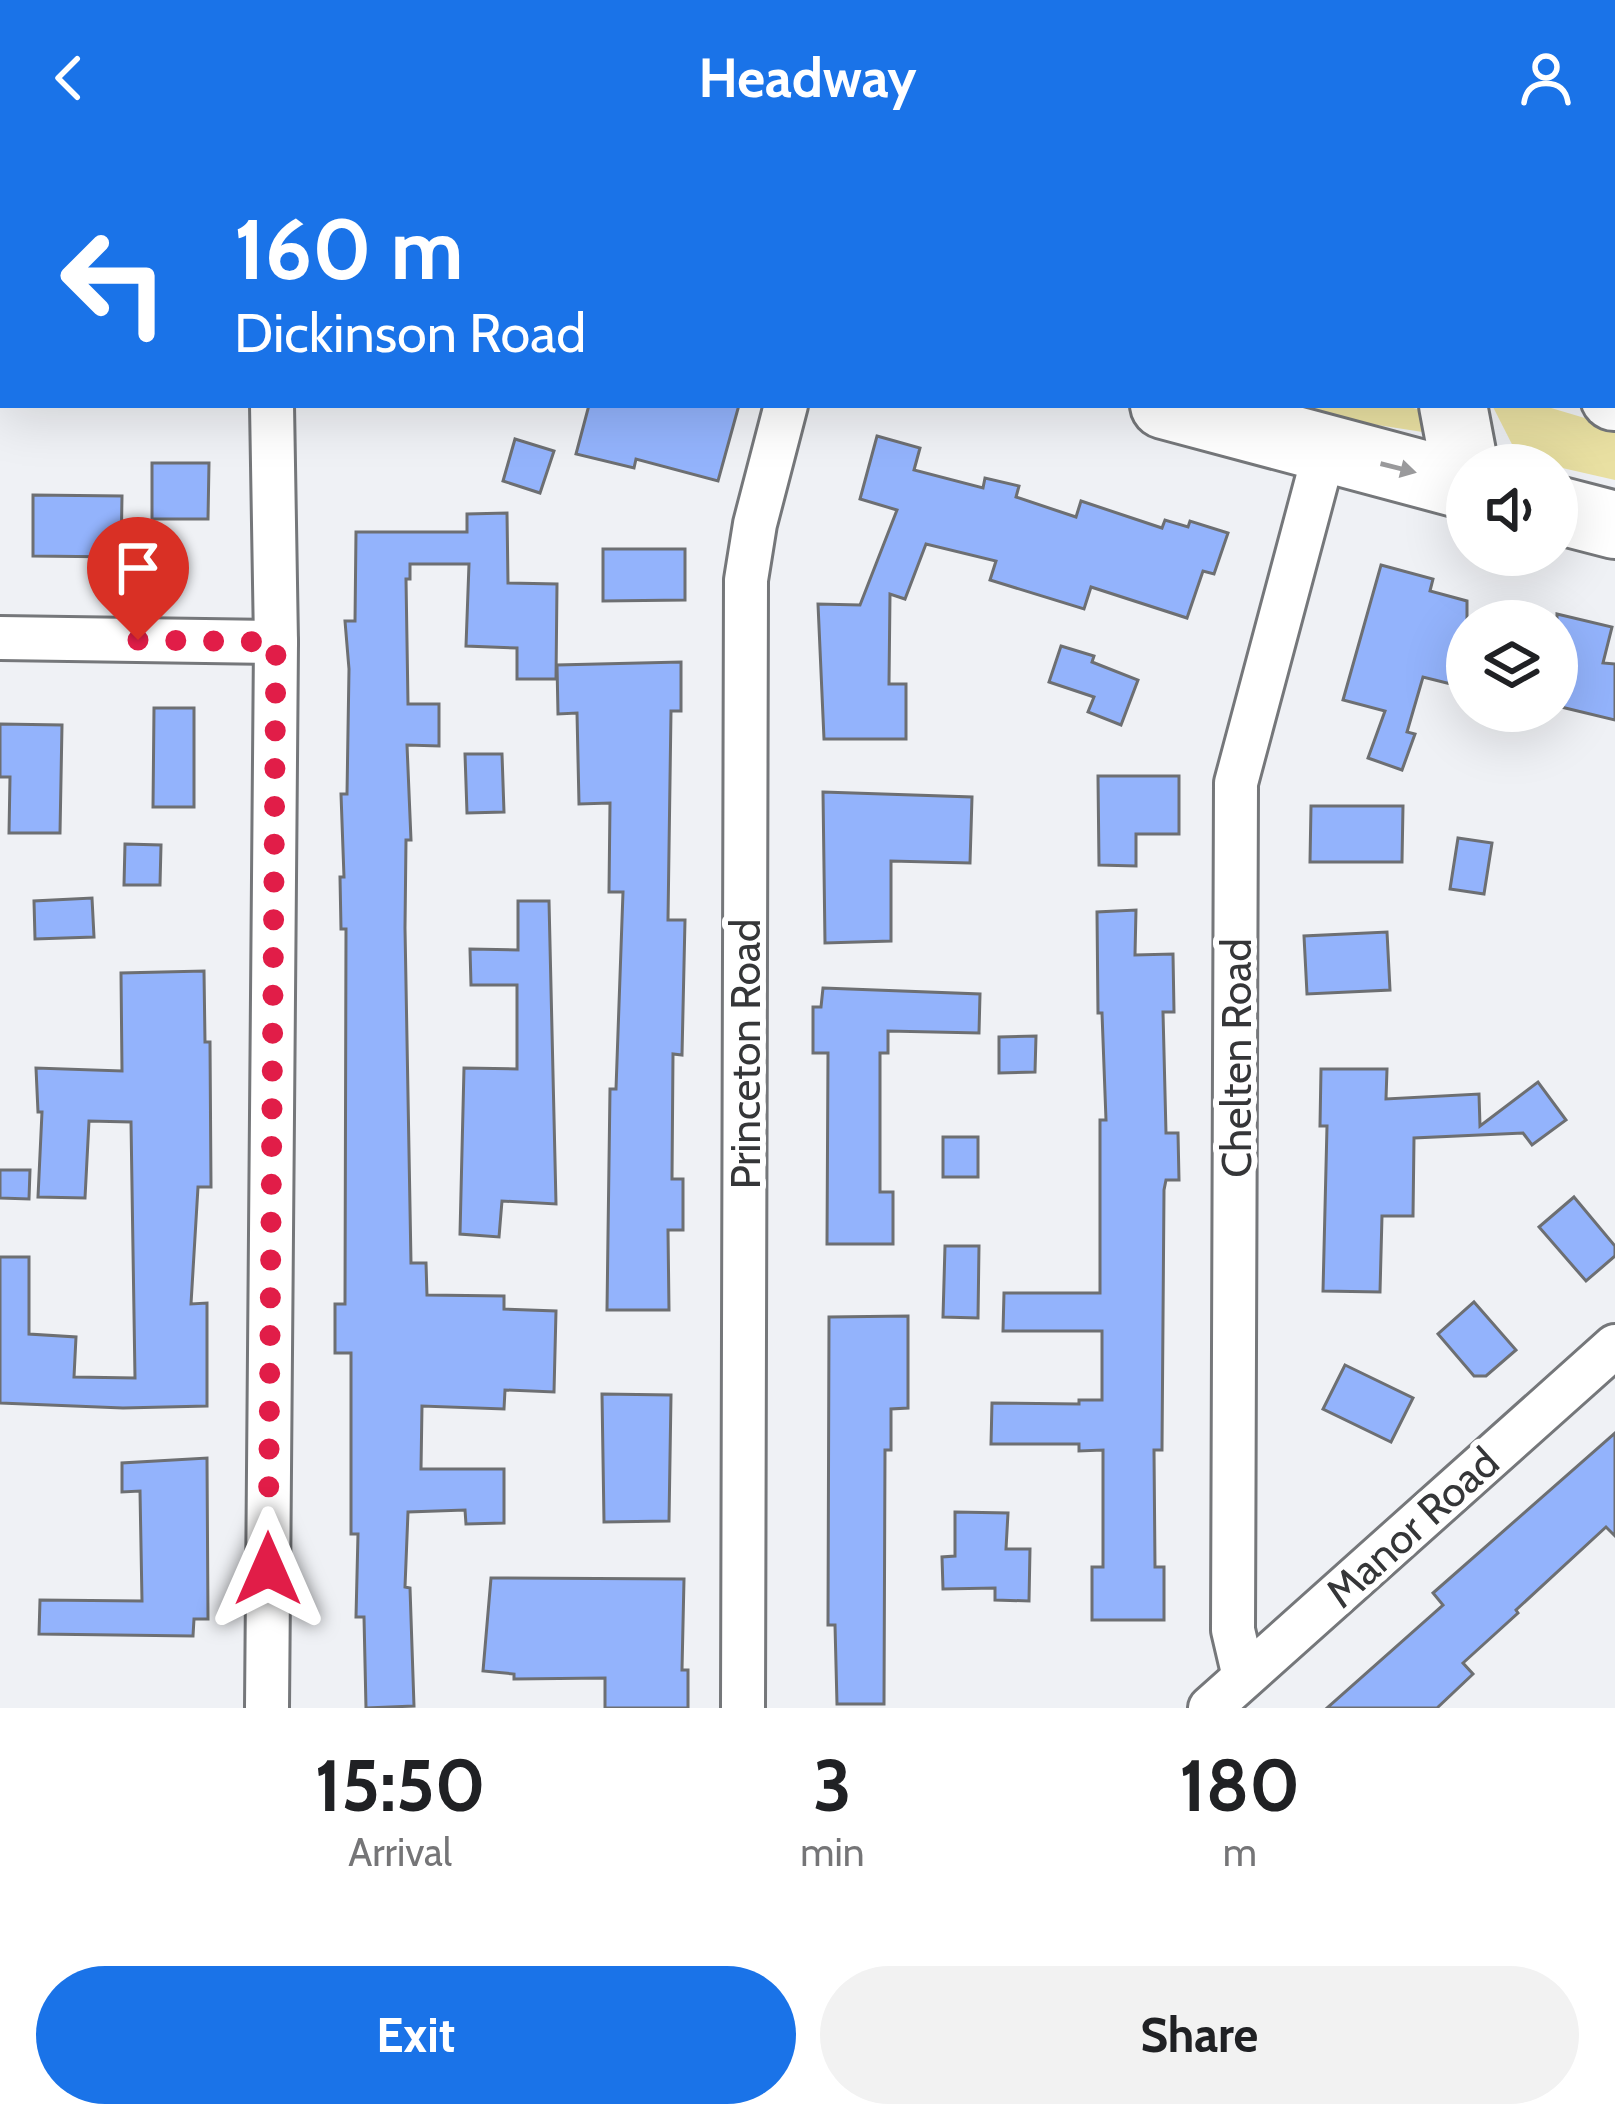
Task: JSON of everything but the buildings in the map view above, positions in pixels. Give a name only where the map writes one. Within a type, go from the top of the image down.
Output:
[{"type":"main road","points":[[1175,408],[1446,477]]},
{"type":"main road","points":[[1454,408],[1460,444]]},
{"type":"main road","points":[[1578,515],[1615,525]]},
{"type":"street","points":[[267,1708],[276,642],[272,408]]},
{"type":"street","name":"Princeton Road","points":[[743,1708],[746,580],[755,524],[785,408]]},
{"type":"street","name":"Chelten Road","points":[[1244,1677],[1234,1630],[1236,783],[1325,450]]},
{"type":"street","points":[[0,638],[276,642]]},
{"type":"street","name":"Manor Road","points":[[1210,1708],[1615,1346]]},
{"type":"shaded area","points":[[1269,408],[1413,408],[1425,411],[1429,433]]},
{"type":"shaded area","points":[[1494,408],[1551,408],[1615,427],[1615,480],[1578,472],[1578,444],[1512,444]]},
{"type":"route","points":[[138,640],[276,642],[268,1569]]}]
